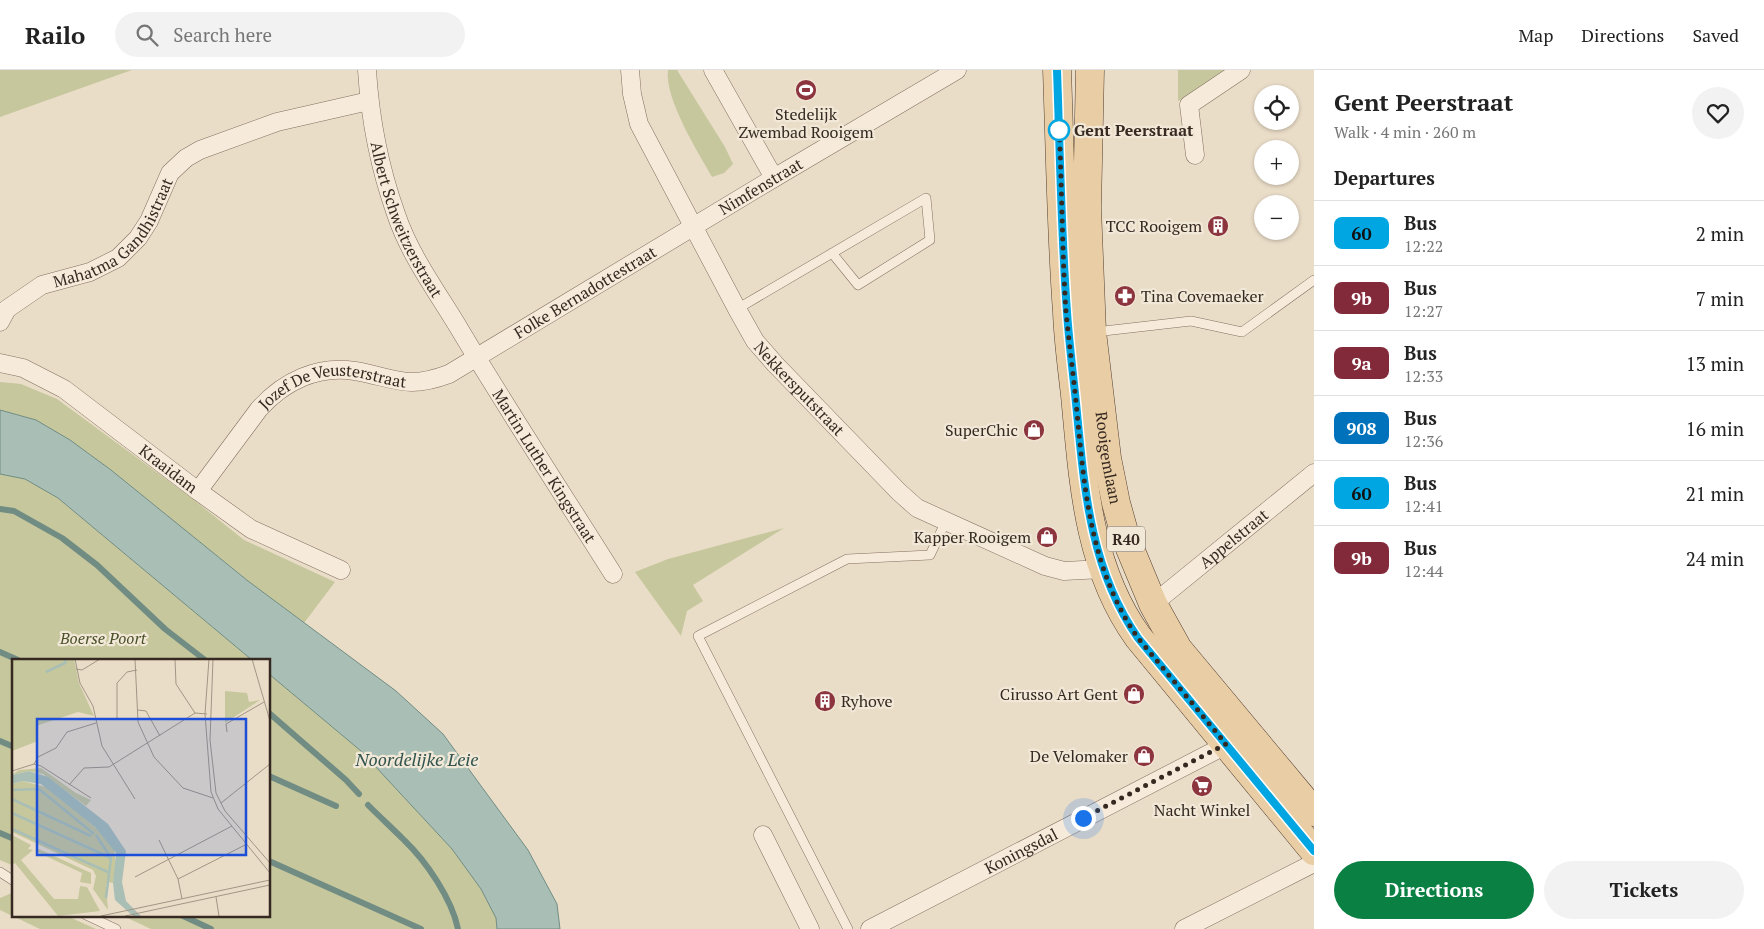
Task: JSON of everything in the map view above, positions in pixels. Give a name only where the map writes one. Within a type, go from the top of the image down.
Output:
[{"type":"main road","name":"Rooigemlaan","points":[[1057,70],[1066,312],[1085,494],[1091,530],[1103,569],[1113,595],[1134,632],[1314,851]]},
{"type":"main road","name":"Rooigemlaan","points":[[1090,70],[1087,208],[1092,332],[1107,458],[1126,540],[1154,604],[1178,649],[1314,812]]},
{"type":"street","name":"Albert Schweitzerstraat","points":[[367,70],[369,101],[386,180],[396,215],[409,246],[476,358]]},
{"type":"street","name":"Nekkersputstraat","points":[[630,70],[632,94],[639,124],[736,309],[755,341],[775,364],[892,485],[917,508],[1045,566],[1064,571],[1103,569]]},
{"type":"street","points":[[713,70],[774,178]]},
{"type":"street","name":"Nimfenstraat","points":[[693,226],[957,70]]},
{"type":"street","points":[[1195,155],[1189,105],[1241,70]]},
{"type":"street","name":"Mahatma Gandhistraat","points":[[0,322],[7,309],[42,286],[90,272],[118,258],[138,238],[149,221],[170,173],[186,158],[200,150],[277,122],[369,101]]},
{"type":"street","name":"Folke Bernadottestraat","points":[[476,358],[693,226]]},
{"type":"street","name":"Jozef De Veusterstraat","points":[[198,491],[264,404],[293,381],[307,375],[339,370],[356,371],[392,381],[420,382],[449,374],[476,358]]},
{"type":"street","name":"Martin Luther Kingstraat","points":[[476,358],[613,574]]},
{"type":"street","name":"Kraaidam","points":[[0,363],[23,368],[64,388],[198,491],[251,529],[341,570]]},
{"type":"street","name":"Appelstraat","points":[[1154,604],[1314,473]]},
{"type":"street","name":"Koningsdal","points":[[870,929],[1226,744]]},
{"type":"street","points":[[763,835],[810,929]]},
{"type":"street","points":[[1184,929],[1314,863]]},
{"type":"lane","points":[[736,309],[926,198],[930,240],[858,285],[832,253]]},
{"type":"lane","points":[[1092,332],[1191,322],[1242,332],[1314,280]]},
{"type":"lane","points":[[848,929],[698,636],[847,559],[930,555],[946,522]]},
{"type":"lane","points":[[0,872],[12,880]]},
{"type":"lane","points":[[88,916],[116,929]]},
{"type":"green space","points":[[0,70],[132,70],[0,117]]},
{"type":"green space","points":[[668,70],[677,70],[725,147],[733,164],[724,173],[712,177],[691,140],[676,110],[671,95]]},
{"type":"green space","points":[[1178,70],[1226,70],[1178,101]]},
{"type":"green space","points":[[0,382],[21,384],[57,399],[189,496],[244,540],[335,582],[304,623],[248,581],[111,470],[70,440],[36,420],[0,410]]},
{"type":"green space","name":"Boerse Poort","points":[[0,474],[25,479],[58,498],[251,659],[12,659],[12,865],[0,860]]},
{"type":"green space","points":[[784,528],[693,585],[703,601],[687,611],[681,636],[635,572],[668,559]]},
{"type":"green space","points":[[270,675],[361,751],[452,849],[481,889],[496,918],[497,929],[151,929],[123,916],[270,916]]},
{"type":"green space","points":[[12,893],[12,916],[0,910],[0,898]]},
{"type":"green space","points":[[13,916],[67,916],[96,929],[40,929]]},
{"type":"water","name":"Noordelijke Leie","points":[[0,410],[36,420],[70,440],[111,470],[248,581],[396,691],[443,734],[528,850],[557,904],[560,929],[497,929],[496,918],[481,889],[452,849],[361,751],[270,675],[270,659],[251,659],[58,498],[25,479],[0,474]]},
{"type":"waterway","points":[[0,509],[14,511],[62,538],[97,565],[165,629],[204,659]]},
{"type":"waterway","points":[[0,652],[16,659]]},
{"type":"waterway","points":[[270,714],[346,780],[359,794]]},
{"type":"waterway","points":[[0,741],[12,746]]},
{"type":"waterway","points":[[270,776],[336,806]]},
{"type":"waterway","points":[[368,805],[429,869],[450,905],[458,929]]},
{"type":"waterway","points":[[0,833],[12,838]]},
{"type":"waterway","points":[[270,861],[421,929]]},
{"type":"waterway","points":[[183,916],[211,929]]},
{"type":"bus line","name":"60","points":[[1057,70],[1066,312],[1085,494],[1091,530],[1103,569],[1119,608],[1138,638],[1314,851]]},
{"type":"place","name":"Stedelijk Zwembad Rooigem","points":[[806,90]]},
{"type":"place","name":"Gent Peerstraat","points":[[1059,130]]},
{"type":"place","name":"TCC Rooigem","points":[[1218,226]]},
{"type":"place","name":"Tina Covemaeker","points":[[1125,296]]},
{"type":"place","name":"SuperChic","points":[[1034,430]]},
{"type":"place","name":"Kapper Rooigem","points":[[1047,537]]},
{"type":"place","name":"Cirusso Art Gent","points":[[1134,694]]},
{"type":"place","name":"Ryhove","points":[[825,701]]},
{"type":"place","name":"De Velomaker","points":[[1144,756]]},
{"type":"place","name":"Nacht Winkel","points":[[1202,786]]},
{"type":"route","points":[[1059,130],[1059,126],[1066,312],[1085,494],[1091,530],[1113,595],[1126,620],[1138,638],[1226,744],[1083,818]]}]
